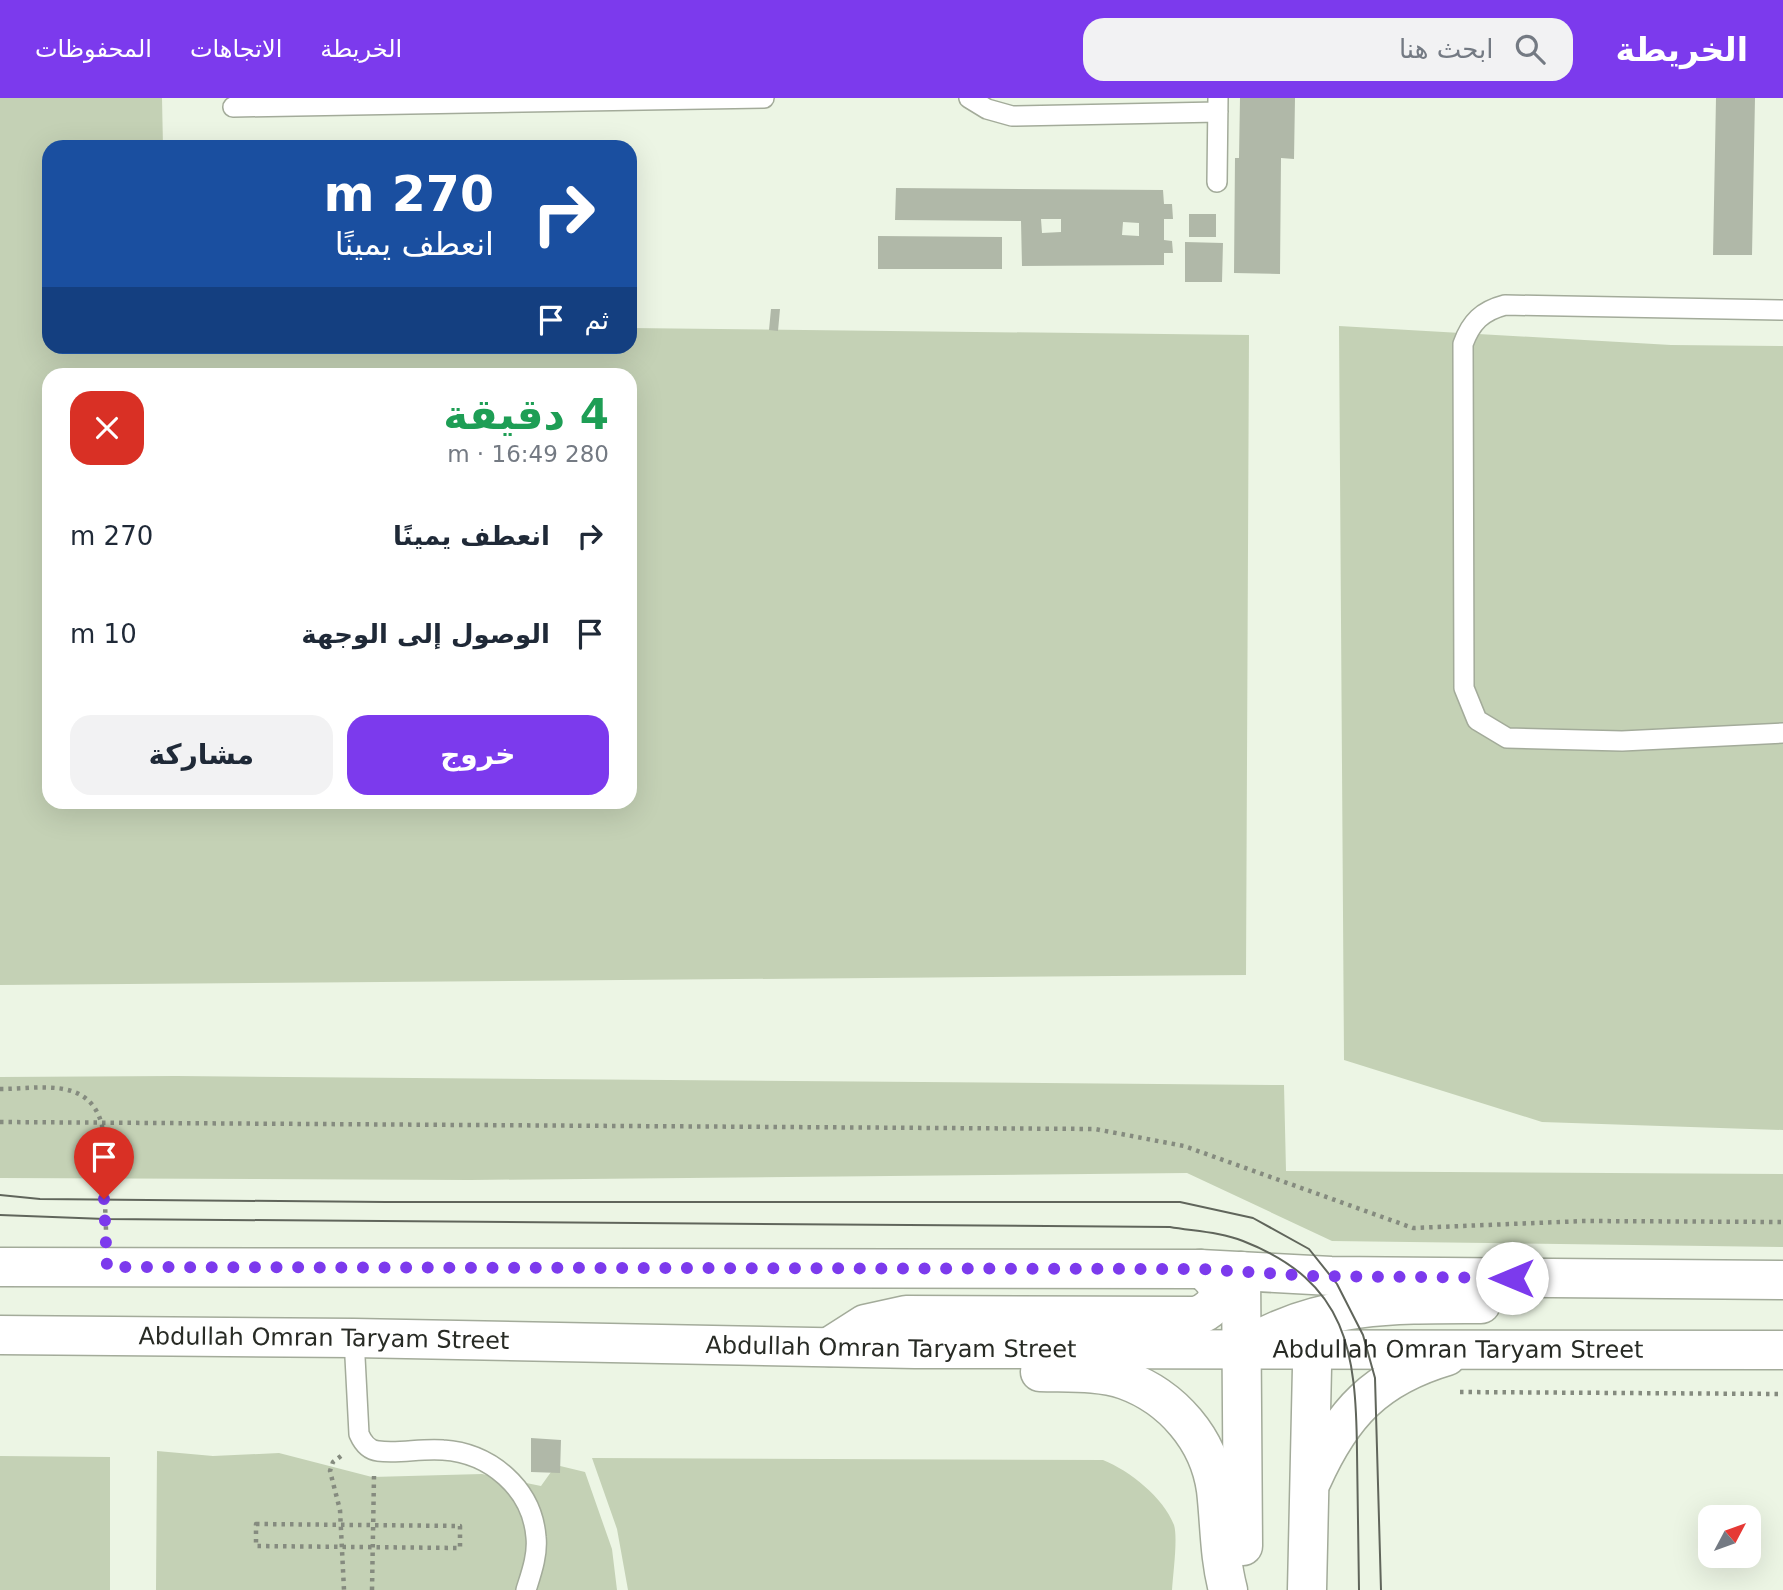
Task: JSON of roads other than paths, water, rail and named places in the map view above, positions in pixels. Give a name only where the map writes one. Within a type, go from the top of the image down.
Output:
[{"type":"street","points":[[0,1267],[1200,1269],[1313,1276],[1783,1280]]},
{"type":"street","points":[[829,1347],[865,1324],[906,1315],[1196,1316],[1209,1312],[1217,1302],[1219,1288],[1212,1276],[1200,1269]]},
{"type":"street","points":[[1241,1271],[1243,1590]]},
{"type":"street","points":[[1307,1590],[1313,1276]]},
{"type":"street","points":[[1313,1331],[1359,1307],[1414,1304],[1727,1304],[1783,1293]]},
{"type":"street","name":"Abdullah Omran Taryam Street","points":[[0,1335],[354,1338],[915,1349],[1243,1348],[1313,1331],[1473,1348],[1783,1350]]},
{"type":"street","points":[[1310,1485],[1341,1426],[1376,1389],[1414,1366],[1473,1348]]},
{"type":"street","points":[[915,1349],[967,1367],[1088,1374],[1124,1380],[1157,1395],[1185,1420],[1205,1452],[1215,1488],[1218,1541],[1228,1590]]},
{"type":"lane","points":[[233,107],[764,98]]},
{"type":"lane","points":[[969,98],[987,109],[1012,116],[1218,105],[1217,182]]},
{"type":"lane","points":[[1783,310],[1505,305],[1490,309],[1477,317],[1463,344],[1463,400],[1464,688],[1477,720],[1507,738],[1524,740],[1622,741],[1783,733]]},
{"type":"lane","points":[[354,1338],[359,1434],[370,1447],[465,1453],[487,1462],[506,1476],[521,1494],[531,1515],[536,1538],[526,1590]]},
{"type":"tram line","points":[[0,1195],[40,1199],[385,1202],[1180,1202],[1253,1218],[1309,1249],[1337,1284],[1363,1335],[1375,1378],[1381,1590]]},
{"type":"tram line","points":[[0,1215],[105,1219],[1170,1227],[1234,1238],[1278,1258],[1305,1277],[1325,1299],[1339,1324],[1354,1383],[1359,1590]]}]
